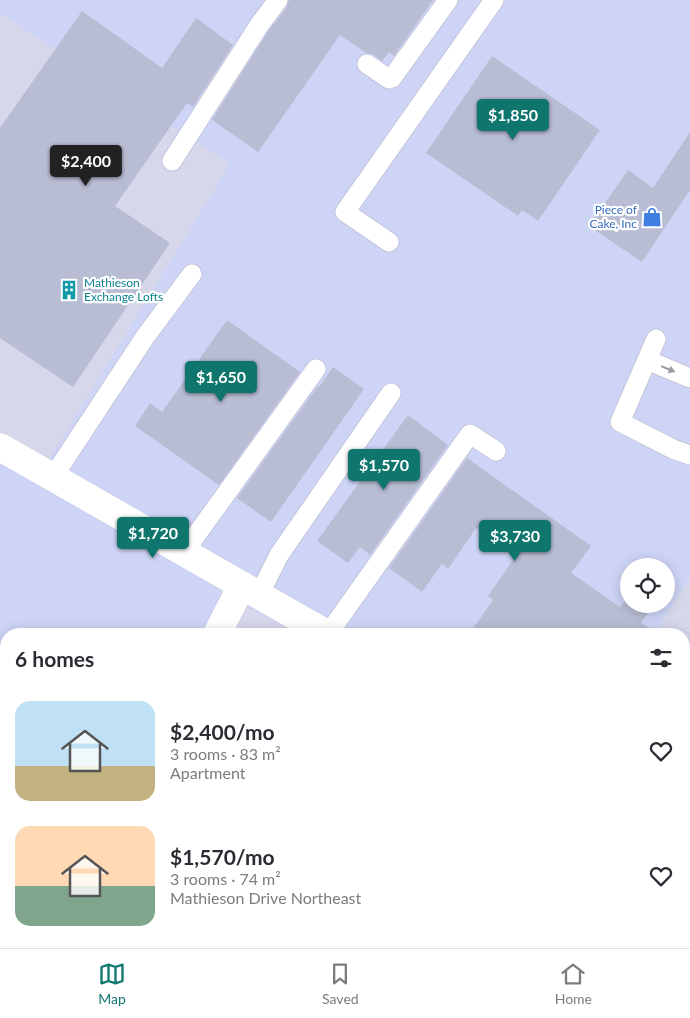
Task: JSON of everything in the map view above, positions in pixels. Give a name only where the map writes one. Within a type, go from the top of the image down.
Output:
[{"type":"street","points":[[0,447],[317,628]]},
{"type":"street","points":[[222,628],[251,590]]},
{"type":"lane","points":[[172,160],[260,24],[278,0]]},
{"type":"lane","points":[[367,64],[392,78],[448,0]]},
{"type":"lane","points":[[389,242],[345,212],[494,0]]},
{"type":"lane","points":[[53,477],[145,337],[192,274]]},
{"type":"lane","points":[[656,339],[620,422],[675,450],[690,455]]},
{"type":"lane","points":[[647,360],[690,378]]},
{"type":"lane","points":[[184,552],[316,369]]},
{"type":"lane","points":[[251,590],[279,555],[391,393]]},
{"type":"lane","points":[[331,628],[470,434],[496,451]]},
{"type":"shaded area","points":[[0,0],[690,0],[690,578],[675,601],[675,558],[620,558],[620,613],[668,613],[658,628],[287,628],[235,601],[219,628],[0,628],[0,452],[39,476],[230,164],[0,13]]},
{"type":"shaded area","points":[[0,13],[231,163],[39,477],[0,452]]},
{"type":"shaded area","points":[[690,578],[690,628],[658,628],[668,613],[675,613],[675,601]]},
{"type":"shaded area","points":[[235,600],[288,628],[219,628]]},
{"type":"building","points":[[289,0],[433,0],[394,56],[389,52],[382,61],[373,54],[366,53],[340,35],[258,152],[212,120],[269,30],[287,7]]},
{"type":"building","points":[[82,11],[162,68],[196,18],[233,45],[193,107],[187,103],[115,206],[170,243],[73,387],[0,338],[0,128]]},
{"type":"building","points":[[492,56],[600,130],[538,221],[522,210],[518,216],[426,153]]},
{"type":"building","name":"Piece of Cake, Inc","points":[[690,132],[690,190],[642,262],[589,226],[628,170],[653,188]]},
{"type":"building","points":[[227,320],[300,372],[219,485],[135,426],[150,403],[162,412]]},
{"type":"building","points":[[333,367],[364,389],[271,522],[237,498]]},
{"type":"building","points":[[408,415],[448,445],[370,555],[360,547],[348,563],[317,541]]},
{"type":"building","points":[[467,458],[591,546],[571,573],[620,607],[620,613],[648,613],[641,623],[648,628],[473,628],[493,600],[488,596],[516,556],[476,528],[448,569],[442,564],[422,592],[389,568]]},
{"type":"place","name":"Piece of Cake, Inc","points":[[652,217]]},
{"type":"place","name":"Mathieson Exchange Lofts","points":[[69,290]]}]
